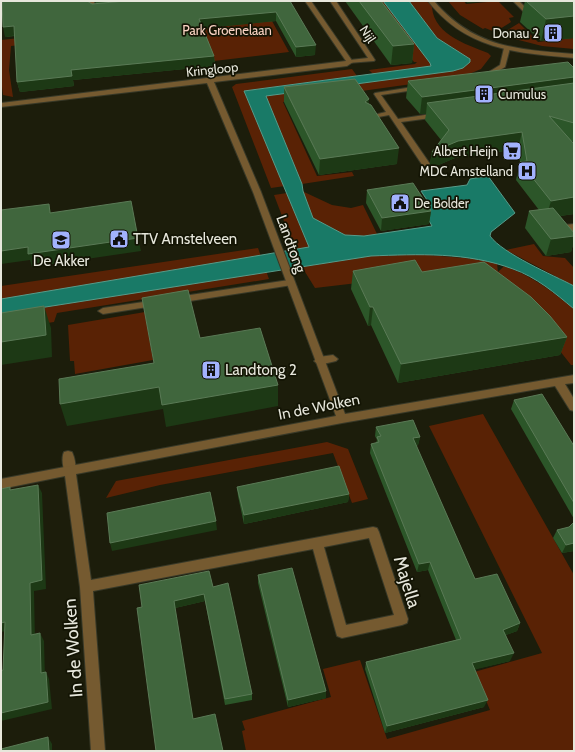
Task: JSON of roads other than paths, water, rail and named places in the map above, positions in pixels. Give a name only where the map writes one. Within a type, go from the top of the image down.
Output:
[{"type":"street","points":[[91,1],[93,10],[106,9]]},
{"type":"street","points":[[308,1],[350,62]]},
{"type":"street","name":"Nijl","points":[[333,1],[372,60],[350,62]]},
{"type":"street","points":[[431,1],[457,29],[478,40],[529,52],[574,56]]},
{"type":"street","points":[[516,1],[526,11],[542,10]]},
{"type":"street","points":[[482,77],[505,68],[507,48]]},
{"type":"street","name":"Kringloop","points":[[1,105],[348,64],[350,62]]},
{"type":"street","name":"Landtong","points":[[210,81],[257,192],[285,271],[342,419]]},
{"type":"street","points":[[426,164],[377,94],[430,86]]},
{"type":"street","points":[[368,117],[390,113]]},
{"type":"street","points":[[396,121],[442,114]]},
{"type":"street","points":[[574,226],[567,227],[574,236]]},
{"type":"street","points":[[103,311],[290,283]]},
{"type":"street","points":[[319,361],[333,358]]},
{"type":"street","name":"In de Wolken","points":[[1,484],[342,419],[574,379]]},
{"type":"street","points":[[558,382],[574,407]]},
{"type":"street","points":[[68,455],[70,472]]},
{"type":"street","name":"In de Wolken","points":[[70,472],[86,587],[98,751]]},
{"type":"street","name":"Majella","points":[[86,587],[373,532],[402,620],[342,632],[317,543]]},
{"type":"water","points":[[383,1],[409,1],[437,38],[470,59],[470,62],[463,68],[453,71],[266,96],[302,184],[303,191],[313,218],[345,235],[364,236],[432,226],[422,208],[431,206],[421,191],[467,185],[470,179],[488,176],[515,213],[491,232],[490,236],[496,243],[517,257],[574,286],[574,309],[552,291],[530,276],[496,263],[443,255],[407,255],[371,256],[1,314],[1,299],[309,247],[244,91],[431,66]]},
{"type":"place","name":"Donau 2","points":[[553,33]]},
{"type":"place","name":"Cumulus","points":[[484,94]]},
{"type":"place","name":"Albert Heijn","points":[[512,151]]},
{"type":"place","name":"MDC Amstelland","points":[[527,171]]},
{"type":"place","name":"De Bolder","points":[[400,203]]},
{"type":"place","name":"TTV Amstelveen","points":[[119,239]]},
{"type":"place","name":"De Akker","points":[[61,240]]},
{"type":"place","name":"Landtong 2","points":[[211,370]]},
{"type":"park label","name":"Park Groenelaan","points":[[227,30]]}]
